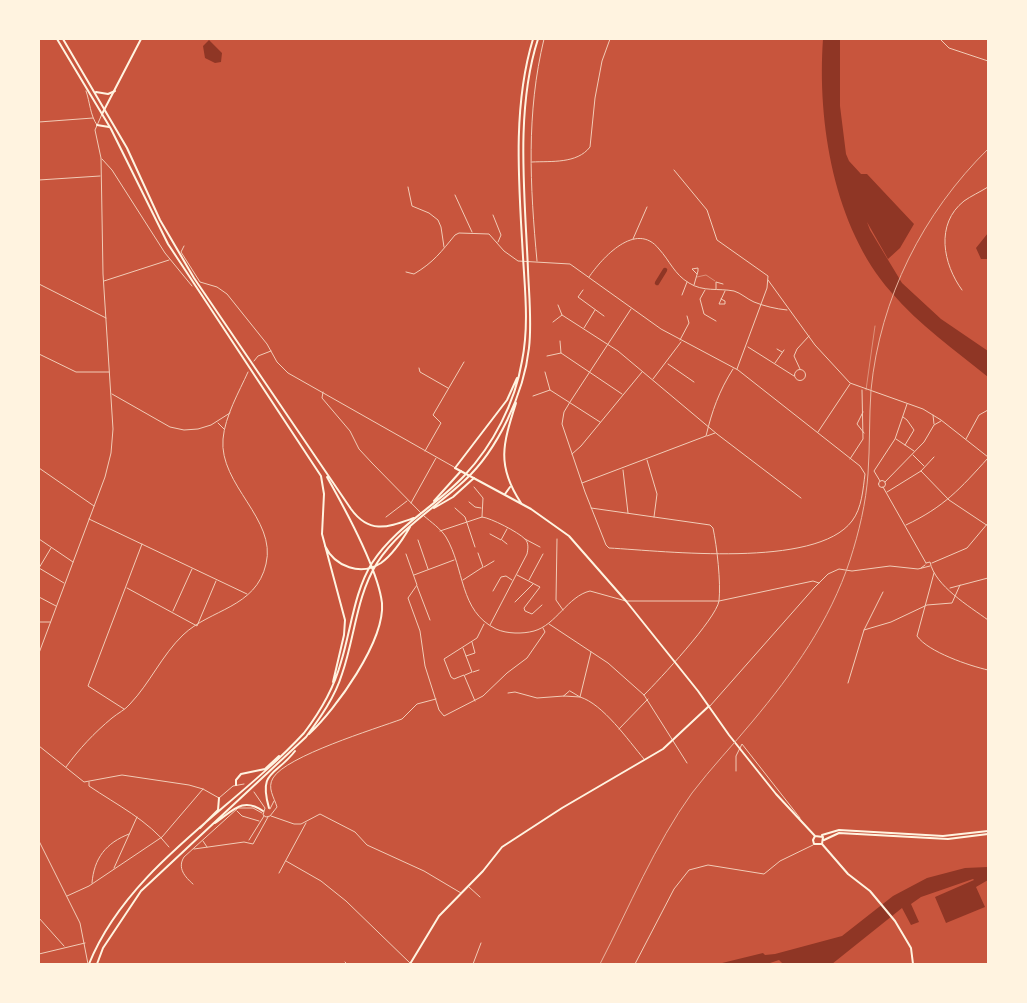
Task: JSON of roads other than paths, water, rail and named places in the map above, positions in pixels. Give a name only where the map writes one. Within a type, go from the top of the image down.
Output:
[{"type":"main road","points":[[57,39],[111,129],[156,222],[178,260],[312,459],[321,476],[324,488],[323,542],[342,602],[345,620],[344,635],[331,689]]},
{"type":"main road","points":[[63,39],[96,92],[127,148],[160,220],[188,269],[353,512],[368,524],[376,526],[391,527],[416,517]]},
{"type":"main road","points":[[102,114],[141,39]]},
{"type":"main road","points":[[89,964],[98,944],[138,887],[287,750],[319,713],[341,664],[359,594],[370,564],[396,533],[464,477],[489,445],[507,411],[520,371],[526,307],[519,151],[520,109],[533,39]]},
{"type":"main road","points":[[521,503],[510,485],[504,469],[503,451],[529,347],[528,265],[523,152],[525,111],[538,39]]},
{"type":"main road","points":[[96,92],[108,94],[114,91]]},
{"type":"main road","points":[[97,125],[104,125],[111,129]]},
{"type":"main road","points":[[520,371],[507,400],[455,468],[521,503],[554,523],[569,536],[626,601],[746,756],[815,836]]},
{"type":"main road","points":[[306,737],[323,714],[342,674],[362,595],[377,563],[392,543],[412,524],[466,480],[492,447],[517,399]]},
{"type":"main road","points":[[270,808],[265,792],[267,779],[345,692],[368,649],[382,608],[370,564],[347,514],[323,469]]},
{"type":"main road","points":[[432,503],[462,472]]},
{"type":"main road","points":[[432,508],[453,497],[473,477]]},
{"type":"main road","points":[[505,494],[510,491],[510,485]]},
{"type":"main road","points":[[323,542],[331,555],[340,563],[352,568],[370,568],[388,556],[412,524]]},
{"type":"main road","points":[[410,964],[434,922],[502,847],[644,759],[664,749],[709,706]]},
{"type":"main road","points":[[97,964],[103,948],[141,891],[297,747]]},
{"type":"main road","points":[[236,784],[236,780],[241,774],[265,768],[287,750]]},
{"type":"main road","points":[[200,830],[218,810],[219,798]]},
{"type":"main road","points":[[213,824],[240,805],[252,805],[263,812]]},
{"type":"main road","points":[[815,836],[839,830],[943,836],[988,832]]},
{"type":"main road","points":[[822,844],[824,840],[839,833],[948,839],[988,832]]},
{"type":"main road","points":[[821,835],[824,840]]},
{"type":"main road","points":[[815,836],[814,844],[822,844],[848,874],[870,891],[895,921],[910,948],[913,964]]},
{"type":"street","points":[[537,262],[531,162],[532,104],[535,78],[544,39]]},
{"type":"street","points":[[531,162],[577,158],[585,154],[590,147],[595,98],[602,61],[610,39]]},
{"type":"street","points":[[940,39],[949,48],[988,61]]},
{"type":"street","points":[[86,91],[91,103],[92,118],[97,125]]},
{"type":"street","points":[[39,653],[94,506],[111,453],[111,394],[104,281],[102,176],[101,158],[95,130],[102,114]]},
{"type":"street","points":[[39,122],[92,118]]},
{"type":"street","points":[[101,158],[112,170],[170,260],[192,286]]},
{"type":"street","points":[[674,170],[707,210],[717,240],[766,274],[788,310],[850,383],[933,414],[988,457],[949,500],[934,511],[906,525]]},
{"type":"street","points":[[39,180],[102,176]]},
{"type":"street","points":[[408,187],[412,206],[432,214],[440,224],[444,248]]},
{"type":"street","points":[[962,290],[951,270],[944,238],[958,207],[964,201],[988,188]]},
{"type":"street","points":[[455,195],[473,233]]},
{"type":"street","points":[[633,239],[647,207]]},
{"type":"street","points":[[493,214],[500,235],[497,243]]},
{"type":"street","points":[[406,272],[414,274],[428,266],[437,258],[455,235],[473,233],[489,234],[508,254],[518,261],[568,264],[631,309],[681,340],[737,370],[860,466],[865,474],[861,503],[852,521],[837,535],[809,546],[787,551],[716,552],[609,548],[604,542],[591,508],[562,424],[564,412],[631,309]]},
{"type":"street","points":[[588,277],[597,264],[617,246],[633,239],[644,240],[655,245],[671,268],[694,286],[705,289],[735,291],[761,304],[788,310]]},
{"type":"street","points":[[184,246],[181,252],[200,282],[217,287],[227,294],[272,351],[277,362],[288,373],[455,468]]},
{"type":"street","points":[[104,281],[170,260]]},
{"type":"street","points":[[694,286],[697,274]]},
{"type":"street","points":[[697,277],[706,275],[716,282],[723,284]]},
{"type":"street","points":[[737,370],[747,346],[768,280]]},
{"type":"street","points":[[682,296],[687,282]]},
{"type":"street","points":[[716,282],[716,290]]},
{"type":"street","points":[[39,284],[106,319]]},
{"type":"street","points":[[705,289],[700,299],[704,314],[716,321]]},
{"type":"street","points":[[583,290],[578,297],[604,316]]},
{"type":"street","points":[[722,299],[725,290]]},
{"type":"street","points":[[558,305],[562,315],[608,344],[653,379],[717,434],[801,498]]},
{"type":"street","points":[[584,328],[596,309]]},
{"type":"street","points":[[553,322],[562,315]]},
{"type":"street","points":[[653,379],[667,363],[681,340],[689,323],[687,316]]},
{"type":"street","points":[[866,390],[875,326]]},
{"type":"street","points":[[747,346],[798,380],[804,379],[805,372],[800,369],[794,356],[797,349],[809,336]]},
{"type":"street","points":[[560,341],[561,353]]},
{"type":"street","points":[[775,364],[783,351],[777,349]]},
{"type":"street","points":[[254,361],[258,356],[272,351]]},
{"type":"street","points":[[547,356],[561,353],[622,395]]},
{"type":"street","points":[[39,354],[76,372],[110,372]]},
{"type":"street","points":[[425,451],[441,423],[433,415],[464,362]]},
{"type":"street","points":[[667,363],[694,382]]},
{"type":"street","points":[[419,368],[420,372],[448,388]]},
{"type":"street","points":[[706,436],[707,426],[721,387],[733,368]]},
{"type":"street","points":[[794,376],[796,371],[800,369]]},
{"type":"street","points":[[66,767],[86,741],[138,695],[183,634],[226,610],[248,594],[264,572],[268,556],[264,533],[226,464],[223,438],[230,413],[248,372]]},
{"type":"street","points":[[545,372],[550,390],[600,422]]},
{"type":"street","points":[[571,454],[581,446],[642,372]]},
{"type":"street","points":[[817,434],[850,383]]},
{"type":"street","points":[[850,459],[862,443],[864,433],[862,389]]},
{"type":"street","points":[[533,396],[550,390]]},
{"type":"street","points":[[323,392],[322,398],[350,431],[359,449],[407,500],[446,537],[473,610],[484,623],[502,631],[520,633],[543,628],[581,596],[590,591],[626,601],[719,601],[812,580],[819,582]]},
{"type":"street","points":[[111,394],[117,395],[170,427],[198,429],[217,422],[230,413]]},
{"type":"street","points":[[907,403],[895,439],[874,471],[880,481],[878,485],[883,487],[934,573],[956,595],[988,620]]},
{"type":"street","points":[[966,439],[976,419],[988,410]]},
{"type":"street","points":[[864,412],[857,424],[864,433]]},
{"type":"street","points":[[933,414],[934,425]]},
{"type":"street","points":[[902,417],[907,420],[914,430],[905,445]]},
{"type":"street","points":[[883,487],[885,482],[913,454],[934,425],[941,420]]},
{"type":"street","points":[[217,422],[225,429]]},
{"type":"street","points":[[582,483],[711,433],[717,434]]},
{"type":"street","points":[[895,439],[915,451]]},
{"type":"street","points":[[913,454],[925,467]]},
{"type":"street","points":[[411,503],[436,457]]},
{"type":"street","points":[[886,493],[921,471],[934,457]]},
{"type":"street","points":[[647,459],[657,494],[654,518]]},
{"type":"street","points":[[39,468],[94,506]]},
{"type":"street","points":[[623,468],[628,514]]},
{"type":"street","points":[[709,706],[819,582],[833,571],[843,569],[852,571],[890,566],[918,569],[967,548],[988,525],[949,500],[921,471]]},
{"type":"street","points":[[880,481],[885,482]]},
{"type":"street","points":[[474,487],[483,498],[482,517]]},
{"type":"street","points":[[386,517],[407,500]]},
{"type":"street","points":[[469,502],[475,508],[482,508]]},
{"type":"street","points":[[455,508],[466,521],[475,547]]},
{"type":"street","points":[[591,508],[712,526],[716,552],[719,601],[711,615],[675,662],[644,695]]},
{"type":"street","points":[[440,532],[466,521],[482,517],[540,547]]},
{"type":"street","points":[[89,519],[192,570],[248,594]]},
{"type":"street","points":[[501,540],[507,529]]},
{"type":"street","points":[[490,534],[507,544]]},
{"type":"street","points":[[490,625],[528,548],[524,538]]},
{"type":"street","points":[[39,539],[73,562]]},
{"type":"street","points":[[557,539],[556,600],[563,611]]},
{"type":"street","points":[[418,540],[429,570]]},
{"type":"street","points":[[124,709],[88,686],[142,544]]},
{"type":"street","points":[[51,548],[39,568],[65,584]]},
{"type":"street","points":[[478,553],[483,567]]},
{"type":"street","points":[[406,554],[430,620]]},
{"type":"street","points":[[529,581],[543,554]]},
{"type":"street","points":[[413,575],[454,560]]},
{"type":"street","points":[[462,580],[494,561]]},
{"type":"street","points":[[173,612],[192,570]]},
{"type":"street","points":[[934,573],[927,605],[917,636],[922,642],[974,667],[988,670]]},
{"type":"street","points":[[516,575],[539,586],[540,590],[524,609],[532,614],[542,605]]},
{"type":"street","points":[[493,591],[501,577],[506,576],[513,580]]},
{"type":"street","points":[[948,588],[988,578]]},
{"type":"street","points":[[197,626],[217,581]]},
{"type":"street","points":[[515,602],[533,583]]},
{"type":"street","points":[[417,585],[408,598],[420,631],[424,666],[439,710],[441,714],[446,716],[475,701],[527,658],[544,632],[543,628]]},
{"type":"street","points":[[864,630],[890,622],[927,605],[948,604],[956,595],[960,585]]},
{"type":"street","points":[[126,588],[197,626]]},
{"type":"street","points":[[848,683],[864,630],[883,592]]},
{"type":"street","points":[[39,597],[56,606]]},
{"type":"street","points":[[39,622],[50,622]]},
{"type":"street","points":[[478,670],[454,679],[451,677],[444,659],[479,635],[484,623]]},
{"type":"street","points":[[548,624],[592,651],[644,695],[687,763]]},
{"type":"street","points":[[466,656],[476,654],[472,641]]},
{"type":"street","points":[[463,647],[472,672]]},
{"type":"street","points":[[580,697],[592,651]]},
{"type":"street","points":[[464,675],[475,701]]},
{"type":"street","points":[[564,696],[570,691],[589,700],[619,729],[644,759]]},
{"type":"street","points":[[508,694],[515,692],[537,698],[580,697]]},
{"type":"street","points":[[619,729],[648,699]]},
{"type":"street","points":[[193,849],[244,842],[253,844],[269,816],[277,807],[270,790],[273,778],[291,762],[402,719],[417,704],[436,700]]},
{"type":"street","points":[[736,771],[736,756],[742,744],[800,818]]},
{"type":"street","points":[[39,746],[84,782],[122,775],[203,790],[219,798],[236,784],[244,784]]},
{"type":"street","points":[[89,782],[89,786],[118,806],[137,816],[162,837],[169,847]]},
{"type":"street","points":[[66,897],[92,884],[162,837],[203,790]]},
{"type":"street","points":[[254,792],[263,812]]},
{"type":"street","points":[[249,840],[263,812],[270,808],[274,800]]},
{"type":"street","points":[[193,884],[182,870],[181,862],[236,810],[244,807],[254,808],[269,816],[294,824],[306,823],[320,814],[355,832],[367,845],[424,872],[461,893]]},
{"type":"street","points":[[270,808],[272,813]]},
{"type":"street","points":[[236,810],[242,816],[259,821]]},
{"type":"street","points":[[114,869],[137,816]]},
{"type":"street","points":[[279,873],[294,843],[306,828],[306,823]]},
{"type":"street","points":[[92,884],[96,862],[100,854],[110,844],[129,834]]},
{"type":"street","points":[[203,840],[203,844],[208,847]]},
{"type":"street","points":[[39,841],[80,923],[89,964]]},
{"type":"street","points":[[635,964],[674,889],[689,870],[708,865],[759,874],[768,872],[780,860],[810,848],[814,844]]},
{"type":"street","points":[[286,861],[321,881],[346,901],[410,964]]},
{"type":"street","points":[[468,886],[480,897]]},
{"type":"street","points":[[39,918],[64,947]]},
{"type":"street","points":[[39,954],[85,943]]},
{"type":"street","points":[[473,964],[482,943]]},
{"type":"waterway","points":[[657,283],[665,270]]},
{"type":"railway","points":[[600,964],[666,833],[699,784],[782,685],[809,646],[832,604],[850,560],[864,507],[868,474],[871,390],[876,356],[895,290],[908,259],[925,229],[965,174],[988,149]]}]
